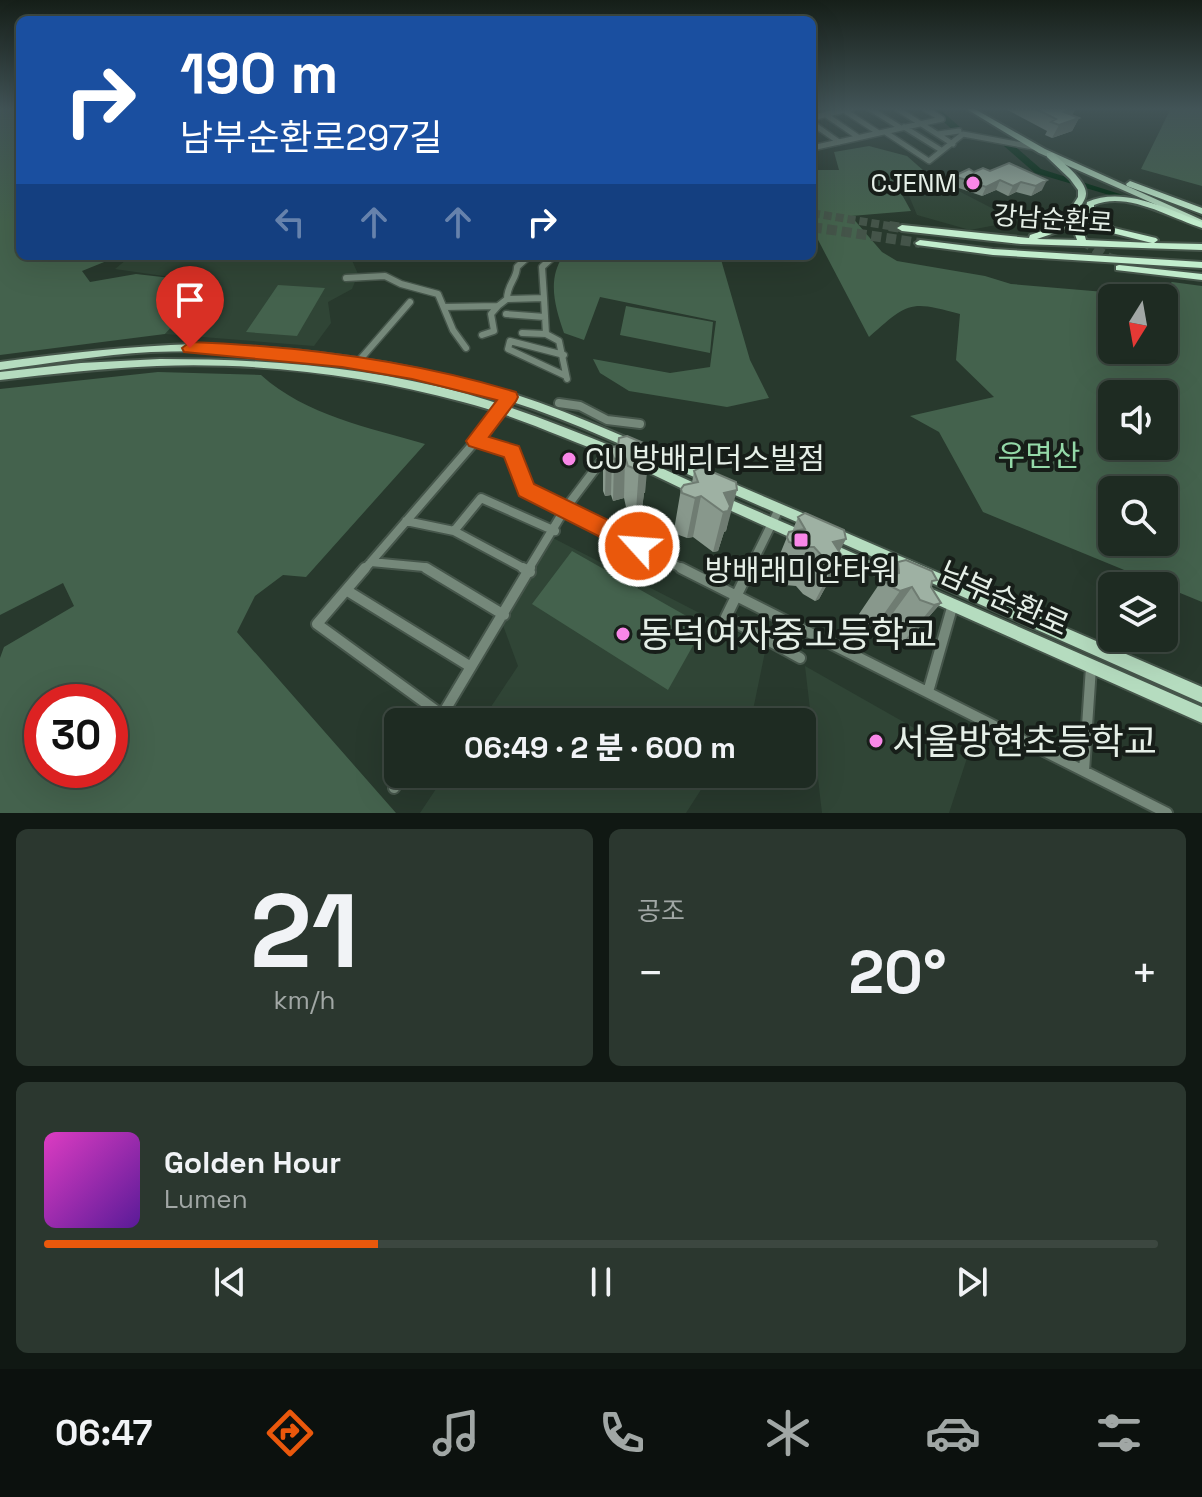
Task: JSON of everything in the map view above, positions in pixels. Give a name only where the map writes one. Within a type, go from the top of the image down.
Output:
[{"type":"highway","points":[[1048,152],[1073,177],[1082,194],[1076,223],[1082,240]]},
{"type":"highway","points":[[1130,184],[1202,213]]},
{"type":"highway","points":[[982,237],[1031,237],[1057,231],[1070,219],[1082,194]]},
{"type":"highway","points":[[1201,247],[1119,233],[1099,224],[1088,209],[1097,199],[1123,200],[1202,224]]},
{"type":"highway","name":"강남순환로","points":[[902,228],[1077,244],[1201,247]]},
{"type":"highway","name":"강남순환로","points":[[920,243],[993,252],[1202,265]]},
{"type":"highway","points":[[993,252],[1202,274]]},
{"type":"highway","points":[[1157,270],[1202,274]]},
{"type":"main road","points":[[1039,146],[1202,224]]},
{"type":"main road","points":[[1033,147],[1130,184]]},
{"type":"main road","name":"남부순환로","points":[[0,366],[76,356],[190,348],[263,351],[412,372],[506,402],[779,509],[1202,695]]},
{"type":"main road","name":"남부순환로","points":[[0,376],[163,362],[227,360],[294,365],[506,402],[1202,715]]},
{"type":"street","points":[[905,146],[929,161],[949,146]]},
{"type":"street","points":[[934,146],[941,150]]},
{"type":"street","points":[[1027,146],[1033,147]]},
{"type":"street","points":[[507,299],[507,286],[525,260]]},
{"type":"street","points":[[546,334],[542,267],[550,260]]},
{"type":"street","points":[[346,278],[385,276],[401,284],[438,294],[453,332],[466,348]]},
{"type":"street","points":[[482,335],[494,331],[491,314],[507,299],[544,298]]},
{"type":"street","points":[[357,363],[410,302]]},
{"type":"street","points":[[444,307],[498,306]]},
{"type":"street","points":[[506,314],[545,317]]},
{"type":"street","points":[[522,333],[546,334],[559,341],[564,355],[566,378],[543,363],[508,349],[510,341],[564,355]]},
{"type":"street","points":[[427,708],[317,624],[476,441],[506,402]]},
{"type":"street","points":[[559,403],[580,406],[607,420],[640,424]]},
{"type":"street","points":[[476,441],[512,451],[526,490],[1167,813]]},
{"type":"street","points":[[446,708],[555,531],[565,509],[609,450]]},
{"type":"street","points":[[454,531],[481,498],[555,531]]},
{"type":"street","points":[[779,509],[726,617],[800,658]]},
{"type":"street","points":[[406,521],[454,531],[530,572]]},
{"type":"street","points":[[371,562],[424,567],[504,615]]},
{"type":"street","points":[[346,590],[471,667]]},
{"type":"street","points":[[928,692],[953,604]]},
{"type":"street","points":[[1084,771],[1091,667]]},
{"type":"shaded area","points":[[925,177],[1017,221],[970,230],[917,215],[904,184]]},
{"type":"shaded area","points":[[126,260],[352,260],[358,274],[352,289],[328,302],[331,323],[314,346],[165,334],[188,309],[205,282],[115,269]]},
{"type":"shaded area","name":"동덕여자중고등학교","points":[[553,538],[766,647],[753,708],[490,708],[518,666],[501,620]]},
{"type":"shaded area","name":"서울방현초등학교","points":[[805,666],[967,758],[949,813],[822,813],[816,761],[816,708],[810,708]]},
{"type":"shaded area","points":[[437,788],[702,788],[686,813],[420,813]]},
{"type":"green space","points":[[0,146],[16,146],[16,260],[109,260],[82,271],[90,282],[136,274],[206,282],[188,309],[165,334],[0,355]]},
{"type":"green space","name":"우면산","points":[[869,146],[907,156],[924,171],[895,182],[911,211],[851,216],[882,252],[897,261],[985,276],[1011,284],[1098,291],[1098,364],[1178,364],[1178,284],[1169,284],[1172,282],[1202,286],[1202,602],[1178,592],[1178,572],[1129,572],[983,512],[939,432],[910,416],[994,397],[956,360],[960,314],[930,307],[910,307],[869,337],[816,236],[816,170],[839,170],[834,152]]},
{"type":"green space","points":[[1152,146],[1202,146],[1202,186],[1141,169]]},
{"type":"green space","points":[[561,260],[721,260],[750,360],[769,398],[727,407],[629,391],[600,373],[593,359],[670,373],[710,367],[716,321],[600,297],[584,340],[564,333],[554,284]]},
{"type":"green space","points":[[278,285],[325,288],[297,336],[246,332]]},
{"type":"green space","points":[[626,306],[713,322],[710,353],[620,335]]},
{"type":"green space","points":[[158,372],[261,375],[278,389],[318,410],[425,444],[306,577],[283,575],[255,596],[237,632],[396,813],[0,813],[0,658],[4,647],[74,606],[63,583],[0,615],[0,389]]},
{"type":"green space","points":[[572,551],[704,626],[668,690],[532,604]]},
{"type":"building","points":[[1009,163],[1047,180],[1036,186],[1021,182],[1013,186],[1000,180],[986,187],[954,176],[969,169],[974,172],[983,168],[990,171]]},
{"type":"building","points":[[627,436],[646,444],[649,451],[640,453],[646,468],[638,470],[628,466],[625,457],[614,459],[612,453],[606,454],[603,449],[618,446],[619,438]]},
{"type":"building","points":[[701,467],[736,482],[737,490],[724,493],[730,506],[728,511],[723,512],[701,496],[695,498],[682,493],[684,485],[698,482],[694,471]]},
{"type":"building","points":[[805,513],[844,530],[846,539],[833,542],[842,556],[840,562],[835,563],[822,556],[814,547],[789,542],[789,532],[805,529],[798,517]]},
{"type":"building","points":[[906,560],[932,571],[937,580],[932,581],[931,587],[941,603],[934,605],[920,600],[912,587],[900,591],[888,585],[884,577],[899,573],[898,562]]},
{"type":"waterway","points":[[1009,146],[1038,171],[1119,195]]},
{"type":"tunnel","points":[[816,214],[891,226]]},
{"type":"tunnel","points":[[891,226],[902,228]]},
{"type":"tunnel","points":[[891,226],[901,228]]},
{"type":"tunnel","points":[[816,228],[920,243]]},
{"type":"tunnel","points":[[1082,240],[1109,258],[1157,270]]},
{"type":"place","name":"CJENM","points":[[973,183]]},
{"type":"place","name":"CU 방배리더스빌점","points":[[569,459]]},
{"type":"place","name":"방배래미안타워","points":[[801,540]]},
{"type":"place","name":"동덕여자중고등학교","points":[[623,634]]},
{"type":"place","name":"서울방현초등학교","points":[[876,741]]},
{"type":"route","points":[[190,348],[248,350],[342,361],[412,372],[509,397],[476,441],[512,451],[526,490],[639,546]]}]
